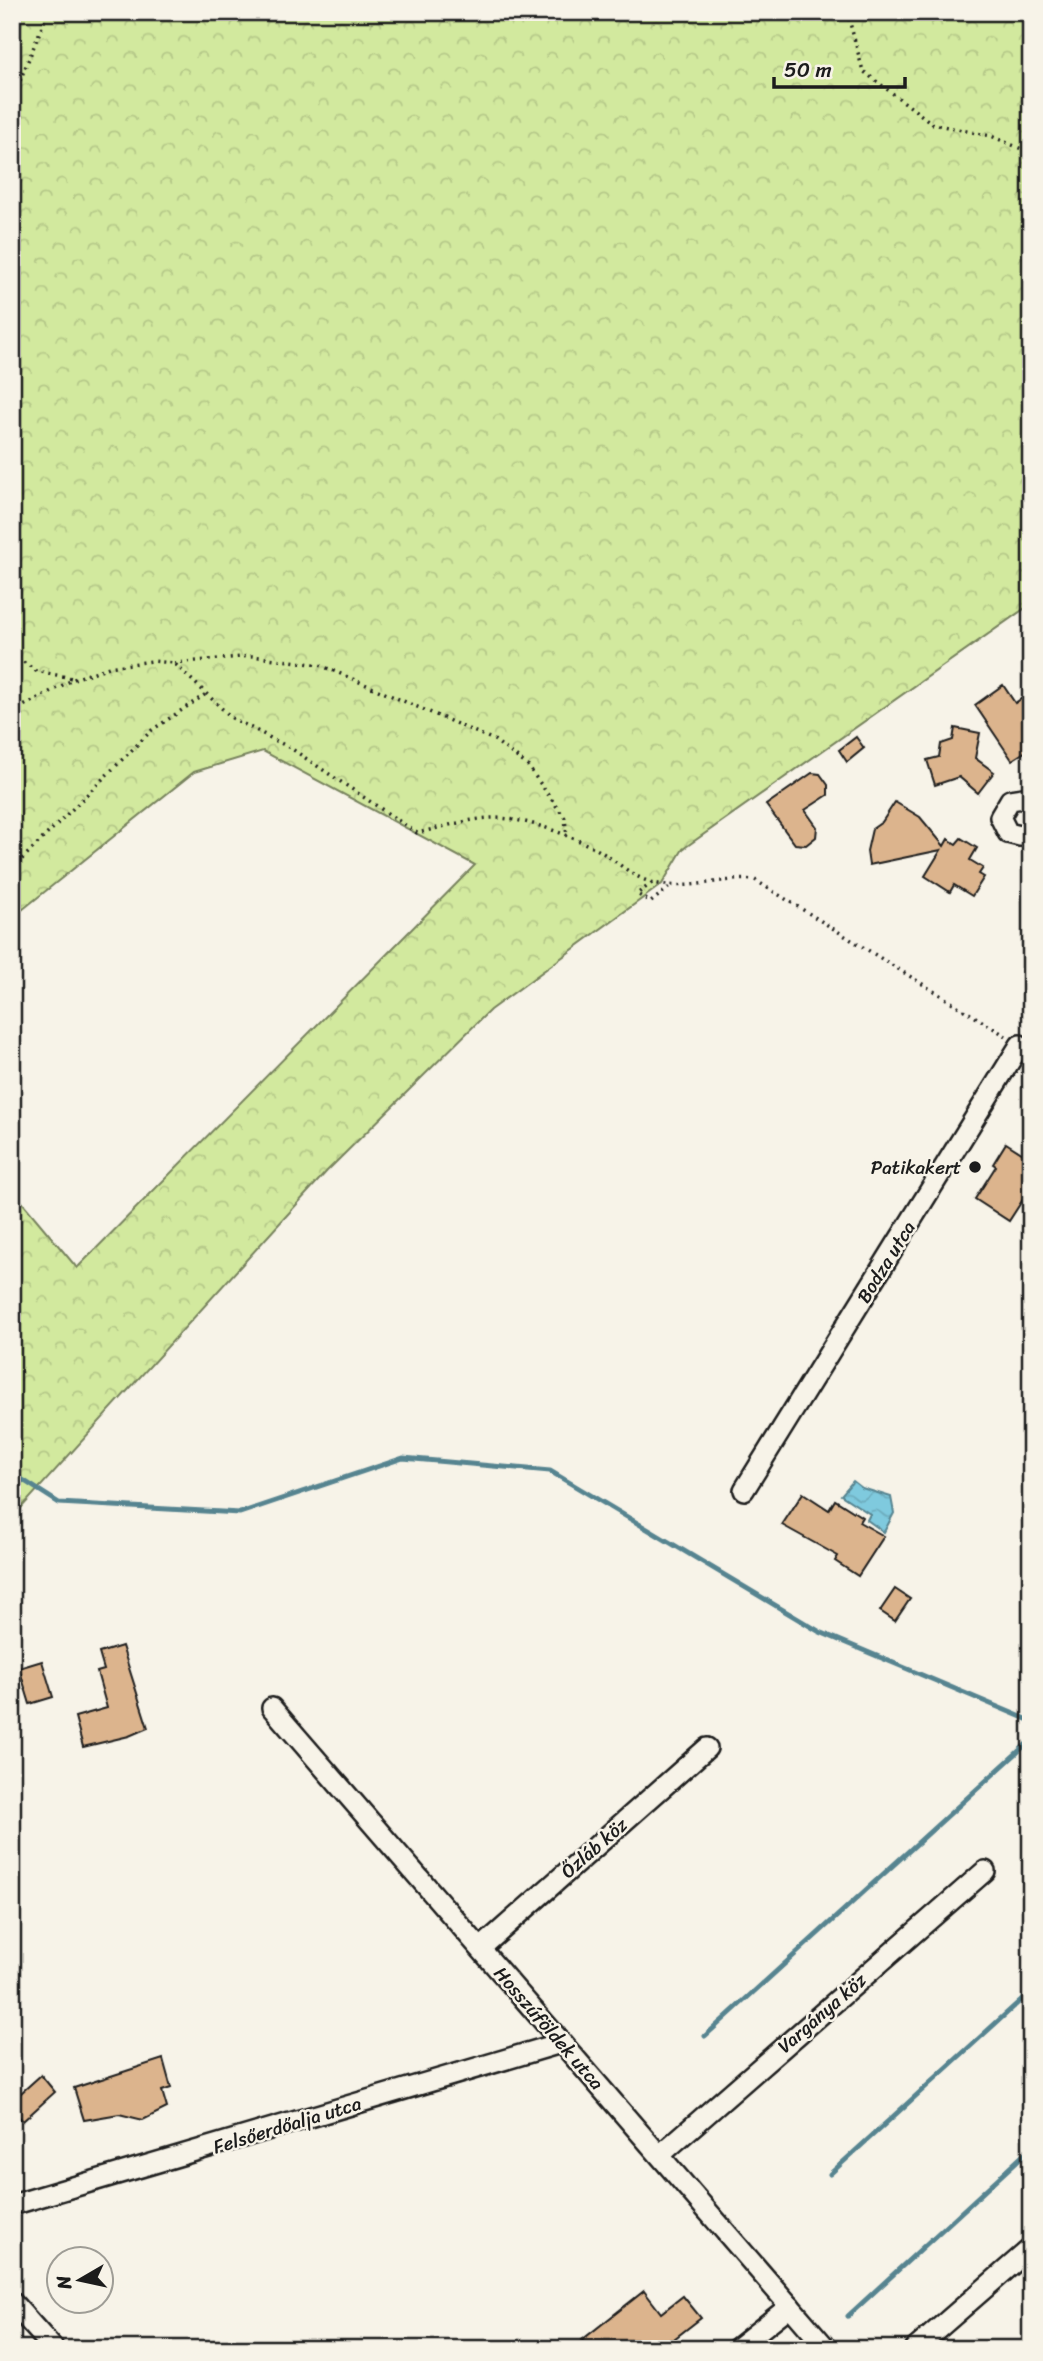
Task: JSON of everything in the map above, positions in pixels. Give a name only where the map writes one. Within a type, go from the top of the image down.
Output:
[{"type":"street","points":[[1031,802],[1023,798],[1010,800],[1000,817],[1008,833],[1020,836],[1031,832]]},
{"type":"street","name":"Bodza utca","points":[[744,1490],[1026,1049]]},
{"type":"street","name":"Hosszúföldek utca","points":[[272,1708],[827,2349]]},
{"type":"street","name":"Őzláb köz","points":[[481,1948],[708,1748]]},
{"type":"street","name":"Vargánya köz","points":[[660,2155],[985,1871]]},
{"type":"street","name":"Felsőerdőalja utca","points":[[12,2205],[561,2043]]},
{"type":"street","points":[[915,2349],[1031,2248]]},
{"type":"street","points":[[12,2302],[54,2349]]},
{"type":"street","points":[[736,2349],[790,2306]]},
{"type":"path","points":[[12,100],[48,12]]},
{"type":"path","points":[[847,12],[863,72],[933,124],[991,136],[1031,153]]},
{"type":"path","points":[[12,75],[16,90]]},
{"type":"path","points":[[12,654],[36,671],[74,679]]},
{"type":"path","points":[[12,712],[74,679],[109,667],[141,662],[174,663],[252,656],[320,665],[494,740],[527,765],[565,818],[567,837]]},
{"type":"path","points":[[174,663],[232,718],[292,749],[417,833],[491,818],[527,824],[567,837],[598,850],[652,883],[684,887],[733,878],[755,880],[1026,1049]]},
{"type":"path","points":[[12,869],[152,730],[206,694]]},
{"type":"path","points":[[652,883],[637,894],[651,902],[673,885]]},
{"type":"green space","points":[[12,12],[1031,12],[1031,604],[683,849],[662,884],[490,1010],[327,1171],[12,1518],[12,1190],[77,1268],[475,865],[263,751],[194,772],[12,918]]},
{"type":"water","points":[[853,1481],[862,1488],[891,1497],[894,1513],[884,1532],[867,1520],[870,1514],[841,1495]]},
{"type":"building","points":[[1003,685],[1015,703],[1031,692],[1031,748],[1012,760],[975,705]]},
{"type":"building","points":[[955,728],[980,733],[975,758],[994,772],[978,793],[959,777],[935,785],[927,760],[939,757],[941,744],[953,740]]},
{"type":"building","points":[[856,737],[864,748],[847,762],[839,750]]},
{"type":"building","points":[[812,773],[820,774],[828,785],[828,795],[805,810],[817,827],[816,837],[806,845],[795,844],[766,805]]},
{"type":"building","points":[[895,802],[920,817],[944,846],[948,839],[956,844],[961,838],[977,848],[970,860],[983,868],[979,874],[984,877],[972,896],[954,885],[950,892],[925,876],[941,850],[869,865],[867,851],[872,829],[882,822]]},
{"type":"building","points":[[1006,1143],[1031,1159],[1031,1187],[1009,1221],[975,1199],[996,1166],[993,1164]]},
{"type":"building","points":[[803,1493],[829,1510],[835,1500],[862,1517],[859,1522],[884,1536],[858,1576],[835,1561],[838,1556],[782,1525]]},
{"type":"building","points":[[895,1589],[910,1599],[895,1621],[880,1611]]},
{"type":"building","points":[[122,1646],[148,1728],[129,1736],[83,1747],[75,1717],[107,1708],[97,1672],[104,1670],[99,1653]]},
{"type":"building","points":[[42,1661],[53,1697],[30,1704],[19,1668]]},
{"type":"building","points":[[163,2059],[171,2088],[162,2091],[167,2108],[143,2120],[119,2114],[84,2120],[74,2088]]},
{"type":"building","points":[[41,2075],[55,2092],[23,2121],[12,2109],[12,2101]]},
{"type":"building","points":[[644,2291],[661,2313],[683,2296],[701,2318],[674,2339],[676,2342],[668,2349],[589,2349],[582,2340]]},
{"type":"waterway","points":[[12,1473],[59,1503],[240,1513],[403,1458],[550,1471],[820,1632],[1031,1721]]},
{"type":"waterway","points":[[705,2036],[1031,1740]]},
{"type":"waterway","points":[[830,2174],[1031,1991]]},
{"type":"waterway","points":[[848,2316],[1031,2148]]},
{"type":"place","name":"Patikakert","points":[[975,1167]]}]
